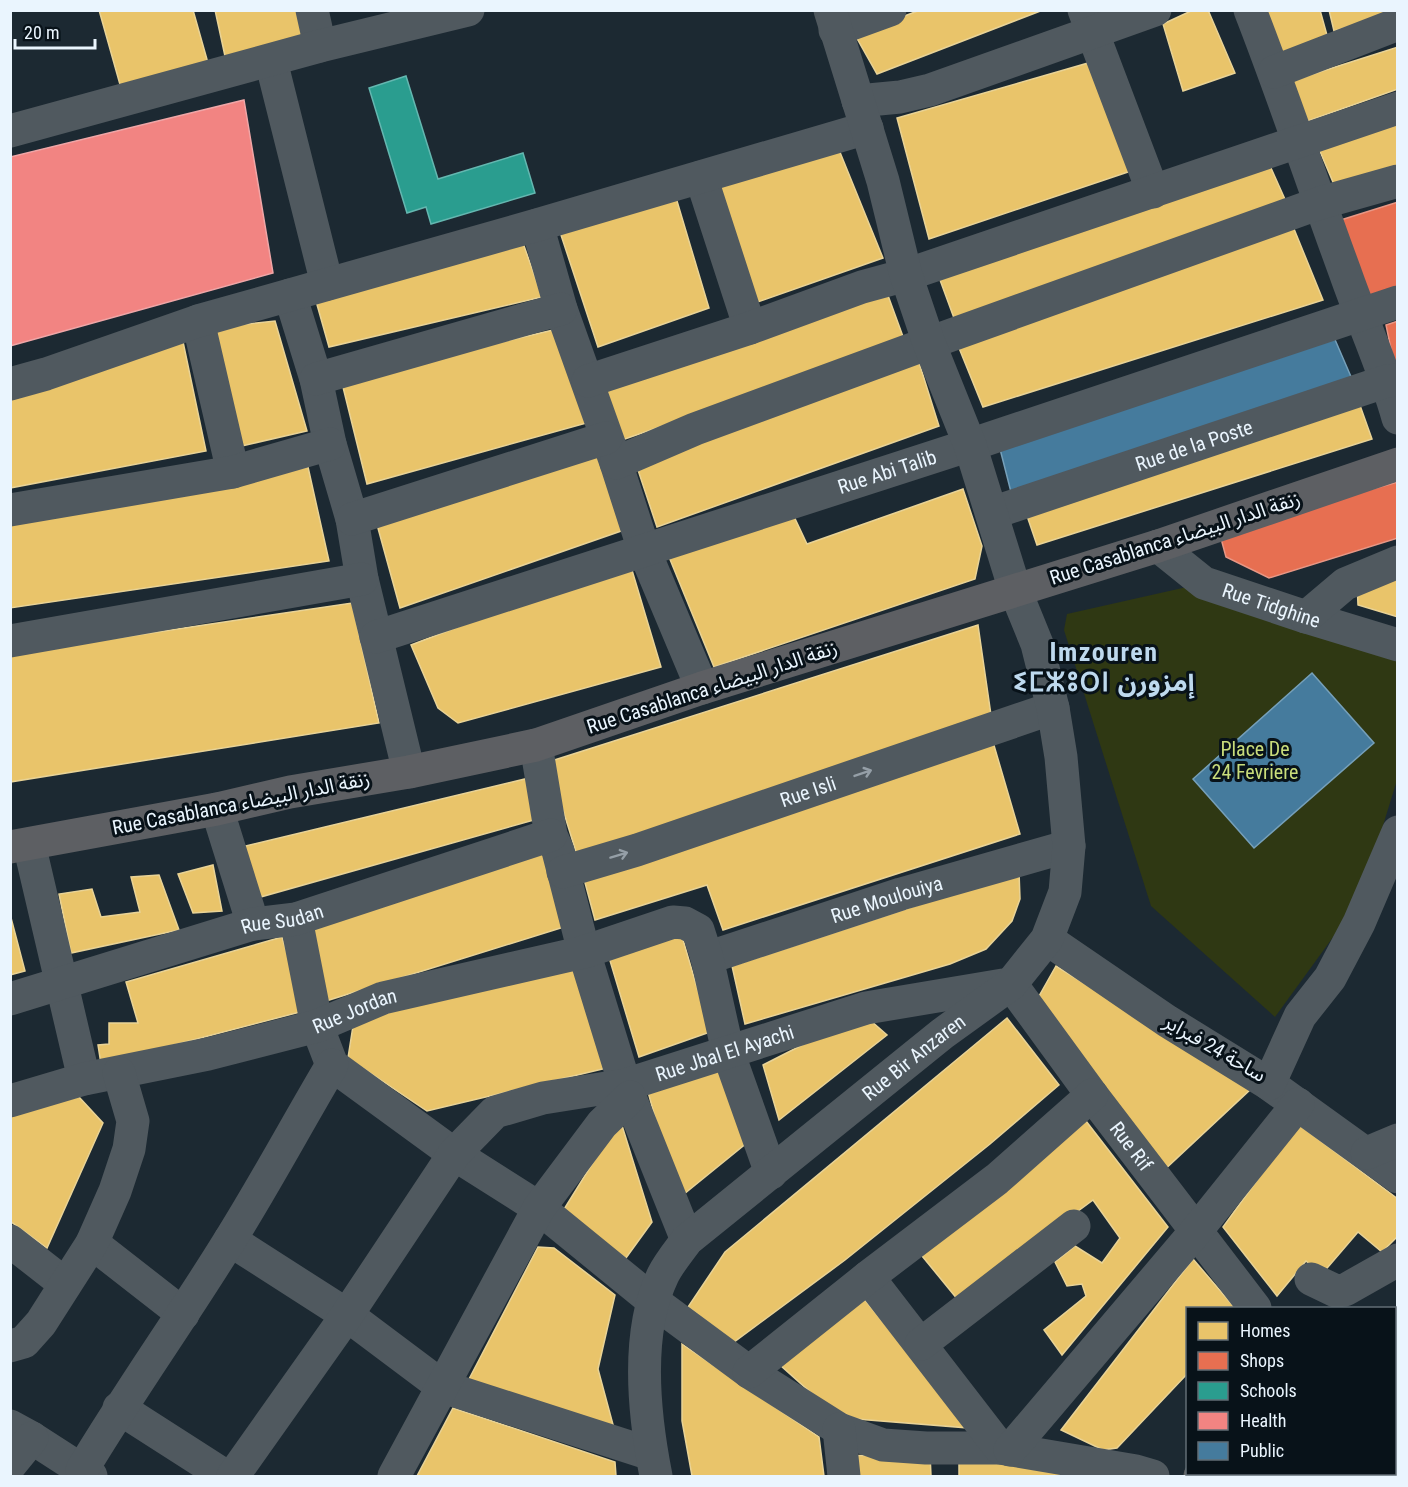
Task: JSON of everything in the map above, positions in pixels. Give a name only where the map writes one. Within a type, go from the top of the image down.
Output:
[{"type":"main road","name":"Rue Casablanca زنقة الدار البيضاء","points":[[20,845],[217,809],[290,792],[409,772],[536,745],[702,688],[1158,546],[1398,464]]},
{"type":"street","points":[[312,10],[320,46]]},
{"type":"street","points":[[10,131],[320,46],[468,10]]},
{"type":"street","points":[[832,20],[890,10]]},
{"type":"street","points":[[10,384],[46,374],[198,321],[700,177],[900,97],[930,90],[1088,22],[1155,10]]},
{"type":"street","points":[[1250,10],[1360,315],[1392,380],[1398,418]]},
{"type":"street","name":"Rue Bir Anzaren","points":[[654,1465],[644,1374],[646,1329],[653,1301],[664,1274],[687,1240],[942,1034],[1011,984],[1047,939],[1065,892],[1069,846],[1061,758],[1053,708],[1037,644],[1015,591],[970,445],[929,343],[906,275],[862,114],[832,20]]},
{"type":"street","points":[[1088,22],[1153,192]]},
{"type":"street","points":[[1274,72],[1398,24]]},
{"type":"street","points":[[270,61],[327,284]]},
{"type":"street","points":[[588,381],[1398,108]]},
{"type":"street","points":[[700,177],[750,328]]},
{"type":"street","points":[[352,519],[695,429],[1320,203],[1398,181]]},
{"type":"street","points":[[537,225],[561,309],[588,381],[644,550],[702,688]]},
{"type":"street","points":[[290,295],[316,379],[330,444],[352,519],[362,579],[409,772]]},
{"type":"street","name":"Rue Abi Talib","points":[[376,637],[970,445],[1398,302]]},
{"type":"street","points":[[316,379],[561,309]]},
{"type":"street","points":[[198,321],[233,472]]},
{"type":"street","name":"Rue de la Poste","points":[[992,513],[1392,380]]},
{"type":"street","points":[[10,510],[233,472],[330,444]]},
{"type":"street","name":"Rue Tidghine","points":[[1158,546],[1204,583],[1305,618],[1398,645]]},
{"type":"street","points":[[1305,618],[1345,584],[1398,562]]},
{"type":"street","points":[[10,641],[362,579]]},
{"type":"street","name":"Rue Isli","points":[[563,872],[649,846],[1053,708]]},
{"type":"street","points":[[536,745],[551,835],[558,851],[584,952],[627,1091],[687,1240]]},
{"type":"street","points":[[217,809],[253,924]]},
{"type":"street","name":"ساحة 24 فبراير","points":[[1047,939],[1167,1021],[1269,1084],[1300,1016],[1330,978],[1359,923],[1398,832]]},
{"type":"street","name":"Rue Sudan","points":[[10,999],[253,924],[296,919],[551,835]]},
{"type":"street","points":[[20,845],[61,984],[84,1079]]},
{"type":"street","name":"Rue Moulouiya","points":[[702,944],[901,894],[1069,846]]},
{"type":"street","points":[[296,919],[317,1026],[332,1065],[454,1154],[539,1208],[653,1301],[749,1372],[839,1429],[883,1446],[1005,1449],[1136,1471],[1153,1476]]},
{"type":"street","name":"Rue Jordan","points":[[10,1101],[84,1079],[208,1054],[317,1026],[383,998],[584,952],[673,922],[685,923],[702,944]]},
{"type":"street","points":[[702,944],[728,1052],[771,1173]]},
{"type":"street","name":"Rue Jbal El Ayachi","points":[[233,1476],[347,1315],[454,1154],[495,1112],[543,1098],[627,1091],[728,1052],[866,1008],[1011,984]]},
{"type":"street","name":"Rue Rif","points":[[1011,984],[1092,1095],[1254,1307]]},
{"type":"street","points":[[10,1465],[21,1432],[87,1473],[119,1408],[230,1240],[332,1065]]},
{"type":"street","points":[[10,1346],[24,1342],[36,1329],[92,1243],[115,1191],[129,1149],[133,1121],[119,1072]]},
{"type":"street","points":[[1269,1084],[1398,1177]]},
{"type":"street","points":[[394,1476],[539,1208],[627,1091]]},
{"type":"street","points":[[749,1372],[868,1276],[997,1179],[1092,1095]]},
{"type":"street","points":[[1005,1449],[1196,1231],[1298,1104]]},
{"type":"street","points":[[1367,1154],[1398,1140]]},
{"type":"street","points":[[921,1344],[1074,1226]]},
{"type":"street","points":[[230,1240],[347,1315],[443,1387],[654,1465]]},
{"type":"street","points":[[10,1241],[65,1284]]},
{"type":"street","points":[[92,1243],[183,1314]]},
{"type":"street","points":[[1311,1280],[1336,1291],[1345,1290],[1398,1260]]},
{"type":"street","points":[[868,1276],[1005,1449]]},
{"type":"street","points":[[119,1408],[225,1476]]},
{"type":"street","points":[[839,1429],[844,1476]]},
{"type":"green space","name":"Place De 24 Fevriere","points":[[1187,587],[1397,660],[1397,780],[1360,900],[1275,1017],[1151,906],[1064,630],[1067,614]]},
{"type":"green space","points":[[1396,1414],[1397,1476],[1286,1476],[1396,1475]]},
{"type":"building: Homes","points":[[99,10],[193,10],[208,63],[121,88]]},
{"type":"building: Homes","points":[[215,10],[301,10],[307,39],[225,56]]},
{"type":"building: Homes","points":[[920,10],[1043,10],[877,74],[855,35]]},
{"type":"building: Homes","points":[[1193,10],[1208,10],[1235,73],[1183,91],[1163,24]]},
{"type":"building: Homes","points":[[1262,10],[1320,10],[1330,46],[1283,63]]},
{"type":"building: Homes","points":[[1329,10],[1398,10],[1398,12],[1334,31]]},
{"type":"building: Homes","points":[[1398,47],[1398,89],[1302,123],[1291,81]]},
{"type":"building: Homes","points":[[1095,61],[1131,171],[929,239],[897,118]]},
{"type":"building: Homes","points":[[1398,121],[1398,174],[1338,194],[1319,149]]},
{"type":"building: Homes","points":[[835,140],[883,258],[749,305],[712,181]]},
{"type":"building: Homes","points":[[1267,159],[1288,206],[954,318],[936,269]]},
{"type":"building: Homes","points":[[674,191],[709,308],[598,347],[559,229]]},
{"type":"building: Homes","points":[[1292,224],[1323,300],[983,407],[959,348]]},
{"type":"building: Homes","points":[[523,243],[542,297],[329,347],[314,294]]},
{"type":"building: Homes","points":[[886,290],[905,342],[622,440],[603,378]]},
{"type":"building: Homes","points":[[275,321],[307,431],[237,447],[207,328]]},
{"type":"building: Homes","points":[[562,328],[590,422],[367,484],[341,379]]},
{"type":"building: Homes","points":[[182,337],[206,451],[10,488],[10,390]]},
{"type":"building: Homes","points":[[917,356],[939,426],[657,527],[634,458]]},
{"type":"building: Homes","points":[[1357,397],[1372,439],[1037,545],[1025,510]]},
{"type":"building: Homes","points":[[595,446],[627,529],[400,608],[376,521]]},
{"type":"building: Homes","points":[[308,467],[329,561],[10,608],[10,520]]},
{"type":"building: Homes","points":[[963,489],[982,546],[975,579],[714,667],[669,557],[790,508],[807,544]]},
{"type":"building: Homes","points":[[616,566],[632,570],[661,667],[458,723],[438,708],[411,645]]},
{"type":"building: Homes","points":[[1398,571],[1398,617],[1358,605],[1357,582]]},
{"type":"building: Homes","points":[[352,603],[379,723],[10,782],[10,654]]},
{"type":"building: Homes","points":[[978,625],[991,715],[577,855],[548,762]]},
{"type":"building: Homes","points":[[993,742],[1020,834],[723,930],[707,885],[595,920],[584,879]]},
{"type":"building: Homes","points":[[529,778],[541,818],[250,900],[237,848]]},
{"type":"building: Homes","points":[[543,851],[564,927],[326,1001],[303,931]]},
{"type":"building: Homes","points":[[213,865],[222,911],[193,913],[178,874]]},
{"type":"building: Homes","points":[[1019,872],[1020,899],[1012,921],[986,949],[950,964],[745,1024],[732,966]]},
{"type":"building: Homes","points":[[159,875],[179,930],[71,953],[59,894],[92,889],[101,917],[140,912],[131,877]]},
{"type":"building: Homes","points":[[10,914],[25,971],[10,975]]},
{"type":"building: Homes","points":[[679,926],[710,1032],[639,1057],[608,954]]},
{"type":"building: Homes","points":[[282,937],[304,1011],[101,1064],[98,1045],[109,1044],[109,1023],[138,1023],[126,982]]},
{"type":"building: Homes","points":[[574,962],[611,1067],[427,1111],[348,1058],[353,1026],[394,1005]]},
{"type":"building: Homes","points":[[1056,966],[1253,1087],[1163,1171],[1038,998]]},
{"type":"building: Homes","points":[[863,1014],[887,1035],[779,1120],[763,1065]]},
{"type":"building: Homes","points":[[1007,1018],[1059,1085],[990,1144],[845,1260],[734,1342],[688,1307],[725,1252]]},
{"type":"building: Homes","points":[[720,1065],[748,1142],[684,1194],[674,1185],[648,1092]]},
{"type":"building: Homes","points":[[79,1097],[103,1123],[47,1248],[10,1221],[10,1110]]},
{"type":"building: Homes","points":[[620,1119],[652,1222],[626,1258],[561,1214]]},
{"type":"building: Homes","points":[[1086,1121],[1168,1227],[1062,1355],[1044,1330],[1086,1296],[1082,1284],[1067,1286],[1055,1262],[1075,1246],[1102,1263],[1120,1238],[1093,1200],[958,1300],[918,1251]]},
{"type":"building: Homes","points":[[1298,1124],[1398,1199],[1398,1236],[1382,1252],[1358,1232],[1322,1274],[1306,1261],[1277,1296],[1223,1227]]},
{"type":"building: Homes","points":[[538,1247],[554,1248],[615,1295],[598,1369],[615,1432],[468,1381]]},
{"type":"building: Homes","points":[[1193,1259],[1234,1307],[1186,1307],[1186,1375],[1117,1448],[1103,1450],[1061,1430]]},
{"type":"building: Homes","points":[[861,1295],[969,1428],[856,1419],[827,1407],[770,1356]]},
{"type":"building: Homes","points":[[682,1344],[819,1437],[824,1476],[692,1476],[682,1421]]},
{"type":"building: Homes","points":[[453,1408],[615,1462],[616,1476],[417,1476]]},
{"type":"building: Homes","points":[[930,1453],[931,1476],[850,1476],[847,1456]]},
{"type":"building: Homes","points":[[959,1456],[1081,1476],[959,1476]]},
{"type":"building: Shops","points":[[1398,202],[1398,294],[1370,303],[1328,224]]},
{"type":"building: Shops","points":[[1398,321],[1398,373],[1396,373],[1386,325]]},
{"type":"building: Shops","points":[[1398,482],[1398,538],[1269,578],[1226,557],[1219,531]]},
{"type":"building: Schools","points":[[406,76],[438,179],[523,153],[535,193],[431,224],[426,207],[407,213],[369,88]]},
{"type":"building: Health","points":[[244,100],[273,273],[10,346],[10,157]]},
{"type":"building: Public","points":[[1333,335],[1352,379],[1011,492],[999,445]]},
{"type":"building: Public","points":[[1312,673],[1374,743],[1254,848],[1193,779]]},
{"type":"district","name":"Imzouren ⵉⵎⵣⵓⵔⵏ إمزورن","points":[[1104,667]]}]
